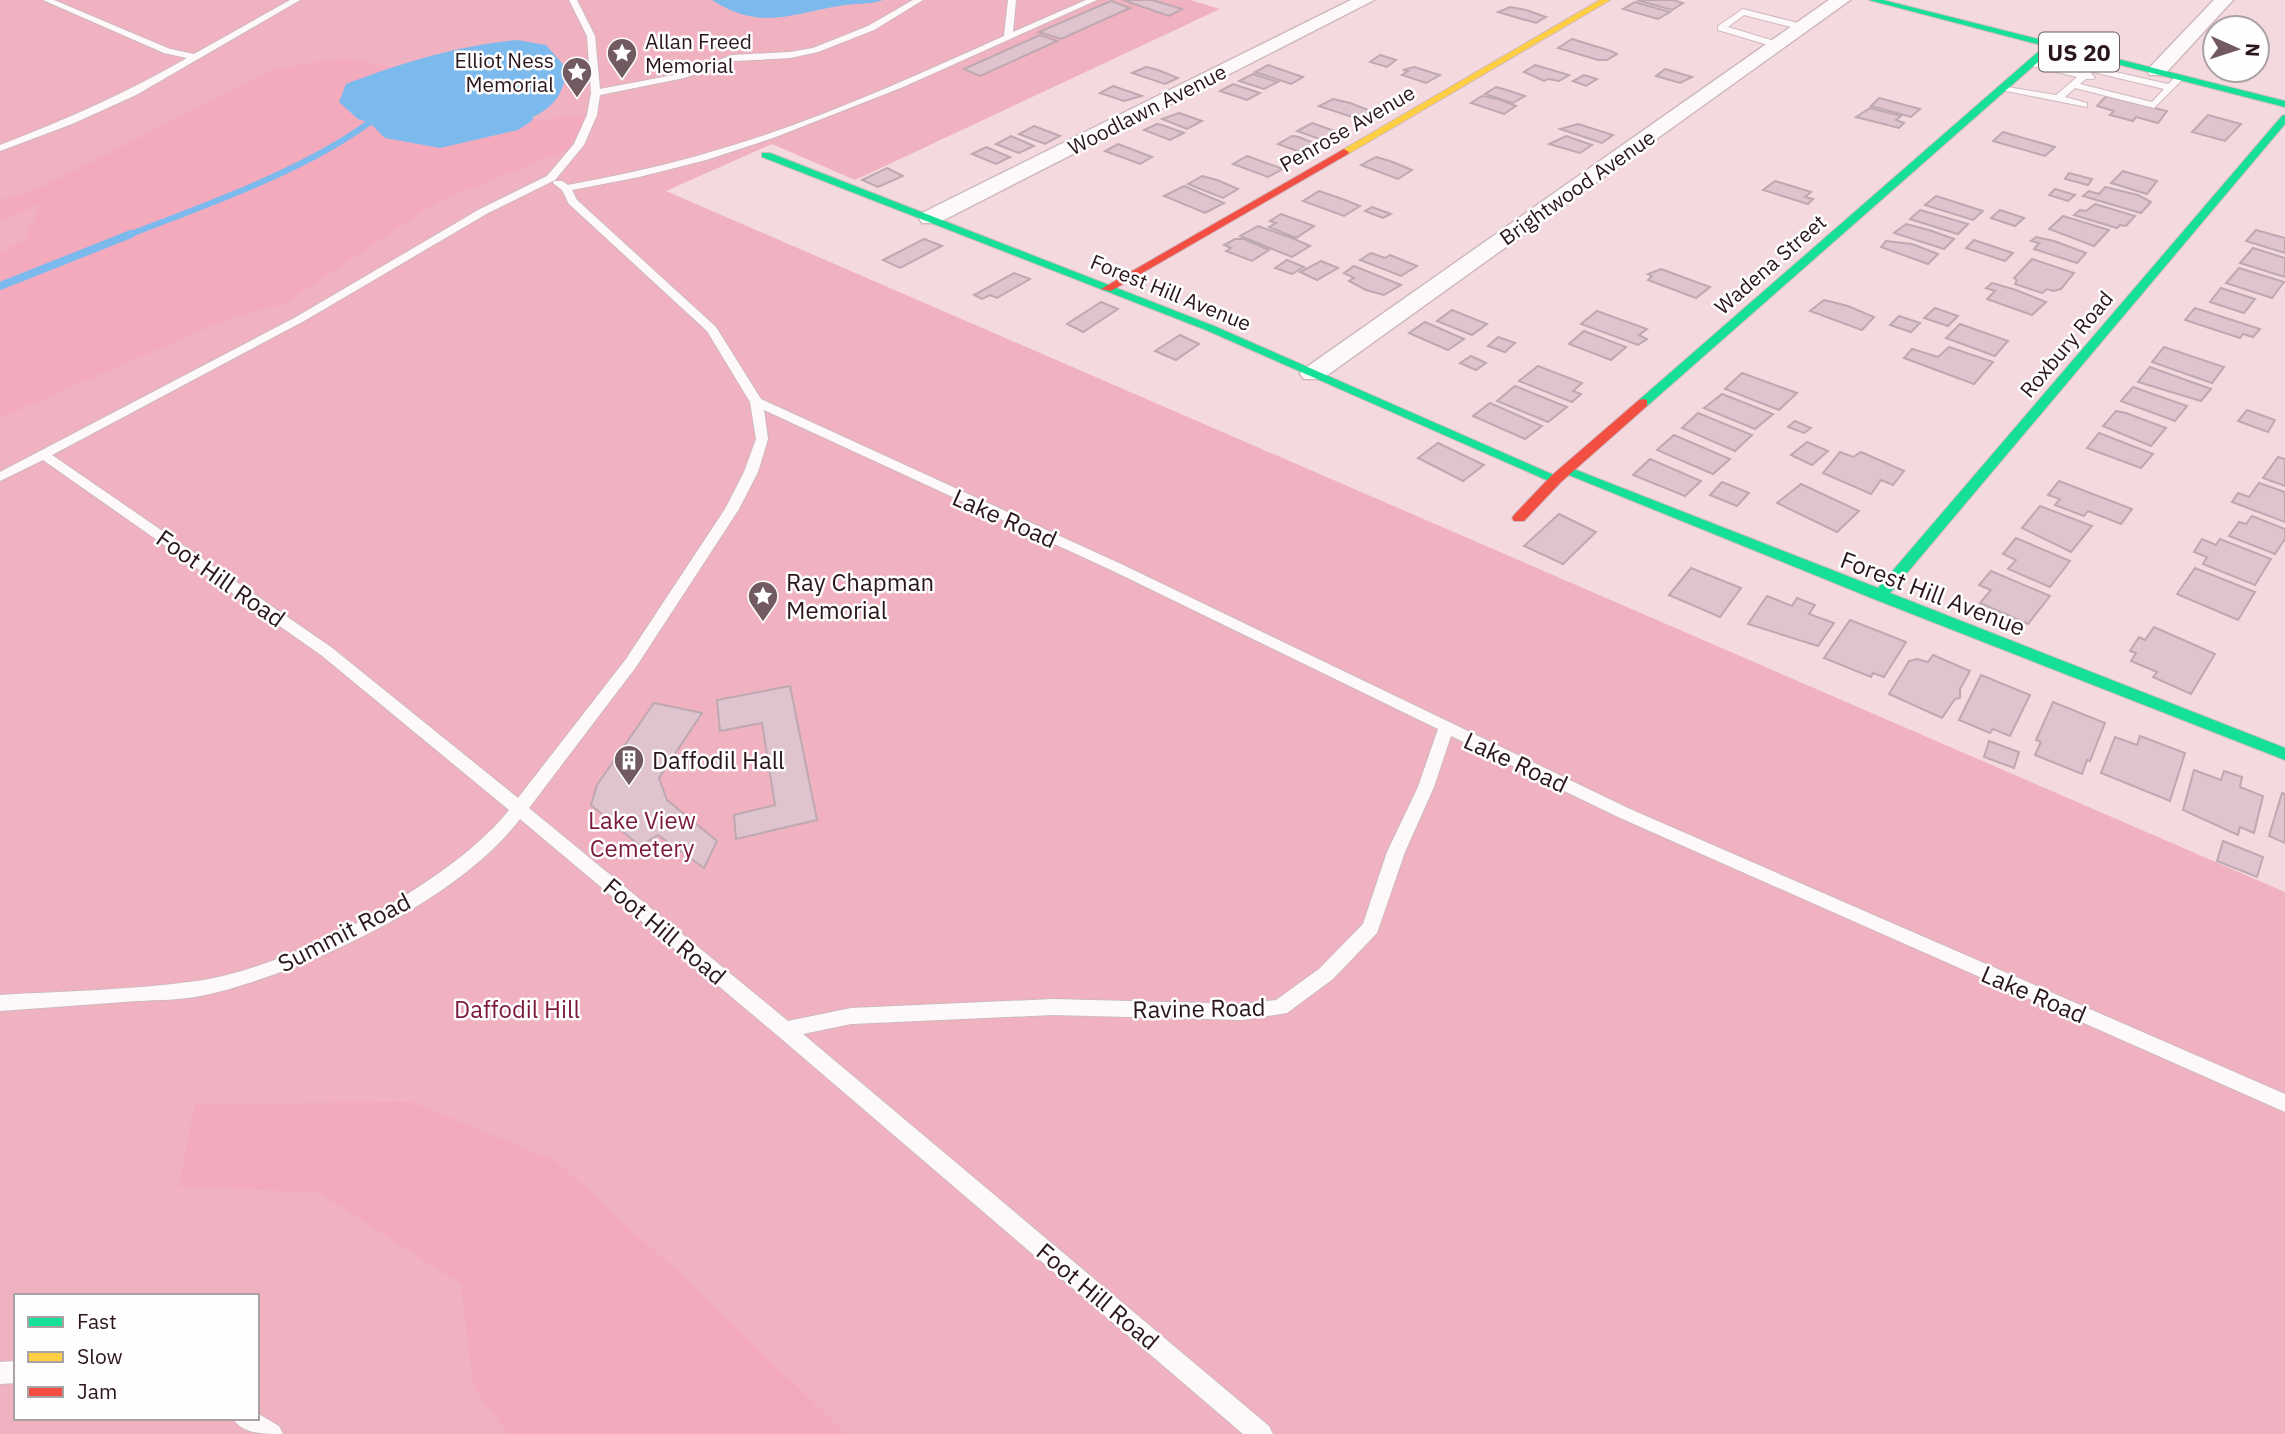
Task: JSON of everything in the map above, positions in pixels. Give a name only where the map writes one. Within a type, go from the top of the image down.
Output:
[{"type":"street","name":"Woodlawn Avenue","points":[[930,218],[1365,0]]},
{"type":"street","name":"Penrose Avenue","points":[[1107,289],[1606,0]]},
{"type":"street","name":"Brightwood Avenue","points":[[1313,374],[1841,0]]},
{"type":"street","name":"US 20","points":[[1873,0],[1901,3],[2052,45],[2098,63],[2157,71],[2170,87],[2285,104]]},
{"type":"street","points":[[2157,71],[2224,0]]},
{"type":"street","name":"Wadena Street","points":[[1518,518],[1561,475],[2052,45]]},
{"type":"street","name":"Roxbury Road","points":[[1879,596],[2285,118]]},
{"type":"street","name":"Forest Hill Avenue","points":[[766,155],[1210,328],[1313,374],[1561,475],[2283,747]]},
{"type":"lane","points":[[47,0],[167,51],[194,57]]},
{"type":"lane","points":[[0,148],[69,122],[133,93],[296,0]]},
{"type":"lane","points":[[0,477],[46,456],[300,319],[494,206],[551,178],[579,145],[592,115],[596,93],[591,36],[573,0]]},
{"type":"lane","points":[[596,93],[681,76],[733,58],[815,50],[871,28],[919,0]]},
{"type":"lane","points":[[1008,37],[1013,0]]},
{"type":"lane","points":[[566,188],[616,181],[716,156],[795,128],[1093,0]]},
{"type":"lane","points":[[1778,45],[1721,28],[1743,12],[1803,27]]},
{"type":"lane","points":[[2031,63],[2106,82]]},
{"type":"lane","points":[[2058,98],[2098,63],[2170,87]]},
{"type":"lane","points":[[2073,85],[2154,105],[2170,87]]},
{"type":"lane","points":[[2139,90],[2170,87]]},
{"type":"lane","points":[[2001,89],[2084,105]]},
{"type":"lane","points":[[551,178],[566,188],[573,202],[712,329],[756,402]]},
{"type":"lane","name":"Lake Road","points":[[756,402],[1116,567],[1636,818],[2285,1103]]},
{"type":"lane","name":"Summit Road","points":[[0,1003],[198,989],[263,972],[316,951],[387,915],[464,865],[502,831],[520,810],[631,663],[732,509],[751,472],[762,439],[756,402]]},
{"type":"lane","name":"Foot Hill Road","points":[[46,456],[326,651],[785,1030],[1261,1434]]},
{"type":"lane","name":"Ravine Road","points":[[785,1030],[851,1016],[1054,1007],[1242,1013],[1280,1007],[1326,974],[1371,928],[1396,852],[1426,787],[1446,728]]},
{"type":"lane","points":[[247,1420],[271,1434]]},
{"type":"green space","name":"Lake View Cemetery","points":[[0,0],[1190,0],[1220,9],[855,180],[772,144],[666,191],[2285,892],[2285,1434],[0,1434]]},
{"type":"shaded area","points":[[344,58],[390,67],[346,84],[339,102],[358,119],[370,122],[385,138],[439,148],[518,130],[532,121],[592,115],[579,145],[439,201],[283,304],[227,319],[0,418],[0,253],[25,239],[41,204],[0,221],[0,200],[38,189],[275,69]]},
{"type":"shaded area","points":[[412,1102],[556,1161],[705,1297],[846,1434],[508,1434],[474,1388],[461,1284],[319,1193],[179,1186],[195,1104]]},
{"type":"water","points":[[712,0],[883,0],[790,16],[760,18],[729,9]]},
{"type":"water","points":[[517,40],[546,45],[567,69],[561,92],[553,103],[518,130],[440,148],[385,138],[370,123],[358,119],[339,102],[346,84],[367,76],[452,51]]},
{"type":"building","points":[[1123,0],[1152,0],[1182,9],[1169,16]]},
{"type":"building","points":[[1637,0],[1673,0],[1683,3],[1672,10]]},
{"type":"building","points":[[1111,1],[1130,8],[1061,39],[1039,32]]},
{"type":"building","points":[[1635,2],[1670,12],[1658,19],[1623,9]]},
{"type":"building","points":[[1510,7],[1546,17],[1536,23],[1498,12]]},
{"type":"building","points":[[1040,35],[1057,41],[980,76],[964,69]]},
{"type":"building","points":[[1572,39],[1617,54],[1607,60],[1598,60],[1558,48]]},
{"type":"building","points":[[1380,55],[1396,60],[1387,67],[1370,62]]},
{"type":"building","points":[[1268,65],[1303,77],[1291,84],[1255,72]]},
{"type":"building","points":[[1535,65],[1569,75],[1559,81],[1544,81],[1524,72]]},
{"type":"building","points":[[1146,67],[1178,78],[1165,84],[1132,73]]},
{"type":"building","points":[[1414,67],[1440,75],[1426,83],[1402,75],[1408,71],[1403,70]]},
{"type":"building","points":[[1665,69],[1692,77],[1680,83],[1656,76]]},
{"type":"building","points":[[1253,74],[1278,82],[1264,89],[1239,81]]},
{"type":"building","points":[[1584,75],[1597,79],[1586,86],[1573,81]]},
{"type":"building","points":[[1233,84],[1260,93],[1247,100],[1220,91]]},
{"type":"building","points":[[1113,86],[1142,96],[1124,101],[1100,93]]},
{"type":"building","points":[[1496,87],[1525,96],[1513,103],[1485,94]]},
{"type":"building","points":[[1482,96],[1516,106],[1504,114],[1471,103]]},
{"type":"building","points":[[2106,96],[2167,111],[2158,123],[2136,117],[2133,121],[2110,115],[2114,111],[2097,106]]},
{"type":"building","points":[[1879,98],[1920,109],[1911,117],[1871,106]]},
{"type":"building","points":[[1333,99],[1381,115],[1367,122],[1319,106]]},
{"type":"building","points":[[1870,108],[1901,116],[1896,120],[1904,123],[1899,128],[1856,117]]},
{"type":"building","points":[[1179,113],[1202,121],[1187,129],[1162,119]]},
{"type":"building","points":[[2208,115],[2241,124],[2225,141],[2192,132]]},
{"type":"building","points":[[1312,123],[1343,134],[1328,142],[1297,131]]},
{"type":"building","points":[[1157,124],[1184,133],[1170,140],[1144,130]]},
{"type":"building","points":[[1578,124],[1613,135],[1602,143],[1560,129]]},
{"type":"building","points":[[1034,126],[1060,136],[1045,144],[1019,134]]},
{"type":"building","points":[[2003,132],[2055,147],[2045,156],[1993,141]]},
{"type":"building","points":[[1011,136],[1034,146],[1019,153],[996,144]]},
{"type":"building","points":[[1292,136],[1321,146],[1306,154],[1278,144]]},
{"type":"building","points":[[1566,136],[1592,145],[1580,153],[1549,144]]},
{"type":"building","points":[[1118,144],[1152,157],[1140,164],[1105,151]]},
{"type":"building","points":[[986,147],[1010,157],[996,164],[972,154]]},
{"type":"building","points":[[1247,156],[1283,169],[1268,177],[1233,164]]},
{"type":"building","points":[[1376,157],[1412,170],[1398,179],[1361,165]]},
{"type":"building","points":[[887,168],[903,176],[878,187],[862,180]]},
{"type":"building","points":[[2123,171],[2157,181],[2147,194],[2111,183]]},
{"type":"building","points":[[2069,173],[2092,179],[2088,185],[2065,179]]},
{"type":"building","points":[[1202,176],[1238,189],[1223,198],[1188,184]]},
{"type":"building","points":[[1775,181],[1811,192],[1805,197],[1813,199],[1808,204],[1763,190]]},
{"type":"building","points":[[1184,186],[1224,203],[1205,213],[1164,196]]},
{"type":"building","points":[[2105,187],[2138,195],[2151,202],[2141,213],[2083,196],[2089,191],[2099,194]]},
{"type":"building","points":[[2055,189],[2075,195],[2068,201],[2049,195]]},
{"type":"building","points":[[1319,191],[1360,206],[1344,216],[1303,201]]},
{"type":"building","points":[[1936,196],[1983,211],[1973,220],[1925,205]]},
{"type":"building","points":[[2095,204],[2135,216],[2126,226],[2120,225],[2117,228],[2074,215]]},
{"type":"building","points":[[1372,207],[1391,214],[1383,218],[1365,211]]},
{"type":"building","points":[[1920,210],[1968,224],[1958,234],[1910,219]]},
{"type":"building","points":[[2000,210],[2024,218],[2015,226],[1991,218]]},
{"type":"building","points":[[1281,214],[1314,226],[1296,238],[1269,227],[1276,223],[1270,221]]},
{"type":"building","points":[[2063,216],[2109,230],[2094,246],[2049,229]]},
{"type":"building","points":[[1906,224],[1954,239],[1944,249],[1894,233]]},
{"type":"building","points":[[1258,226],[1310,246],[1292,257],[1240,236]]},
{"type":"building","points":[[2256,230],[2285,238],[2285,253],[2246,241]]},
{"type":"building","points":[[2036,237],[2086,253],[2077,263],[2034,249],[2039,243],[2031,241]]},
{"type":"building","points":[[924,239],[942,246],[900,268],[883,260]]},
{"type":"building","points":[[1235,239],[1244,239],[1269,250],[1252,261],[1226,251],[1231,248],[1224,245]]},
{"type":"building","points":[[1974,240],[2013,253],[2005,261],[1966,248]]},
{"type":"building","points":[[1886,241],[1912,244],[1938,254],[1928,264],[1881,247]]},
{"type":"building","points":[[2253,248],[2285,258],[2285,277],[2240,263]]},
{"type":"building","points":[[1371,253],[1385,258],[1390,255],[1417,266],[1401,276],[1360,260]]},
{"type":"building","points":[[2032,259],[2074,273],[2061,289],[2053,291],[2047,289],[2042,293],[2015,284],[2017,280],[2014,278]]},
{"type":"building","points":[[1287,260],[1304,267],[1292,274],[1275,268]]},
{"type":"building","points":[[1321,261],[1338,268],[1317,280],[1300,272]]},
{"type":"building","points":[[1354,266],[1401,285],[1384,295],[1366,290],[1349,281],[1354,278],[1344,273]]},
{"type":"building","points":[[2239,268],[2284,282],[2272,298],[2226,283]]},
{"type":"building","points":[[1661,269],[1710,287],[1696,298],[1648,280],[1652,276],[1648,274]]},
{"type":"building","points":[[1014,273],[1030,279],[997,298],[990,295],[982,299],[974,295]]},
{"type":"building","points":[[1992,283],[2046,302],[2032,315],[1987,299],[1995,291],[1986,288]]},
{"type":"building","points":[[2221,288],[2255,299],[2244,313],[2210,302]]},
{"type":"building","points":[[1824,300],[1874,317],[1862,330],[1810,311]]},
{"type":"building","points":[[1101,302],[1118,309],[1083,332],[1067,324]]},
{"type":"building","points":[[1935,308],[1958,316],[1948,326],[1924,318]]},
{"type":"building","points":[[2195,308],[2260,329],[2253,337],[2243,334],[2240,338],[2185,320]]},
{"type":"building","points":[[1452,310],[1487,324],[1472,335],[1437,321]]},
{"type":"building","points":[[1597,311],[1647,329],[1639,335],[1647,339],[1638,345],[1581,324]]},
{"type":"building","points":[[1899,316],[1920,323],[1911,332],[1890,325]]},
{"type":"building","points":[[1425,322],[1464,339],[1448,350],[1409,333]]},
{"type":"building","points":[[1960,324],[2008,341],[1995,356],[1946,338]]},
{"type":"building","points":[[1584,331],[1626,347],[1611,360],[1569,344]]},
{"type":"building","points":[[1180,335],[1199,344],[1176,360],[1155,351]]},
{"type":"building","points":[[1498,337],[1515,343],[1505,352],[1488,346]]},
{"type":"building","points":[[1949,347],[1993,362],[1974,384],[1904,358],[1912,349],[1938,357]]},
{"type":"building","points":[[2164,347],[2224,367],[2212,383],[2152,362]]},
{"type":"building","points":[[1471,356],[1486,363],[1476,370],[1460,363]]},
{"type":"building","points":[[1538,366],[1582,383],[1573,391],[1581,394],[1572,402],[1519,381]]},
{"type":"building","points":[[2150,367],[2211,389],[2201,401],[2138,382]]},
{"type":"building","points":[[1742,373],[1797,393],[1779,410],[1725,389]]},
{"type":"building","points":[[1515,386],[1567,407],[1548,422],[1497,401]]},
{"type":"building","points":[[2133,387],[2187,406],[2175,421],[2121,401]]},
{"type":"building","points":[[1722,394],[1773,414],[1755,429],[1704,408]]},
{"type":"building","points":[[1490,403],[1542,426],[1525,439],[1473,416]]},
{"type":"building","points":[[2247,410],[2275,420],[2268,432],[2238,421]]},
{"type":"building","points":[[2116,411],[2166,428],[2151,446],[2103,426]]},
{"type":"building","points":[[1698,413],[1752,435],[1735,451],[1682,428]]},
{"type":"building","points":[[1795,421],[1811,428],[1804,433],[1788,427]]},
{"type":"building","points":[[2099,433],[2153,454],[2141,468],[2087,448]]},
{"type":"building","points":[[1674,435],[1730,459],[1713,474],[1657,450]]},
{"type":"building","points":[[1807,442],[1828,451],[1812,465],[1791,455]]},
{"type":"building","points":[[1438,443],[1484,465],[1463,481],[1418,458]]},
{"type":"building","points":[[1840,452],[1853,457],[1861,452],[1904,471],[1893,485],[1881,480],[1871,494],[1823,473]]},
{"type":"building","points":[[2278,457],[2285,459],[2285,486],[2263,478]]},
{"type":"building","points":[[1650,459],[1701,481],[1685,496],[1633,475]]},
{"type":"building","points":[[2059,481],[2132,509],[2121,524],[2088,511],[2084,516],[2055,505],[2060,499],[2048,495]]},
{"type":"building","points":[[1722,482],[1749,493],[1737,506],[1710,495]]},
{"type":"building","points":[[2259,483],[2285,492],[2285,522],[2232,502],[2238,493],[2249,497]]},
{"type":"building","points":[[1801,484],[1859,511],[1837,532],[1777,503]]},
{"type":"building","points":[[2040,506],[2092,526],[2071,552],[2022,528]]},
{"type":"building","points":[[1559,514],[1596,532],[1563,564],[1524,546]]},
{"type":"building","points":[[2252,516],[2285,529],[2285,539],[2275,554],[2229,536],[2239,522],[2246,524]]},
{"type":"building","points":[[2016,538],[2070,561],[2050,587],[2008,569],[2016,560],[2003,554]]},
{"type":"building","points":[[2202,539],[2216,545],[2220,539],[2271,559],[2255,585],[2203,564],[2207,557],[2194,552]]},
{"type":"building","points":[[1691,568],[1741,588],[1720,617],[1669,595]]},
{"type":"building","points":[[2195,568],[2255,592],[2238,620],[2177,594]]},
{"type":"building","points":[[1991,571],[2050,596],[2028,624],[1980,603],[1991,590],[1979,585]]},
{"type":"building","points":[[1767,596],[1792,606],[1797,598],[1815,605],[1809,614],[1834,623],[1818,646],[1748,624]]},
{"type":"building","points":[[1850,620],[1906,642],[1884,677],[1873,673],[1871,677],[1824,658]]},
{"type":"building","points":[[2154,627],[2215,654],[2191,694],[2153,677],[2157,672],[2131,661],[2136,653],[2130,651],[2139,637],[2145,640]]},
{"type":"building","points":[[1933,655],[1970,671],[1960,689],[1960,698],[1955,699],[1942,718],[1889,694],[1909,661],[1917,659],[1928,662]]},
{"type":"building","points":[[1981,675],[2030,695],[2010,736],[1993,729],[1990,733],[1959,720]]},
{"type":"building","points":[[790,686],[817,820],[736,839],[734,815],[775,805],[762,723],[720,731],[717,700]]},
{"type":"building","points":[[2053,702],[2105,723],[2082,774],[2035,755],[2041,742],[2036,740]]},
{"type":"building","name":"Daffodil Hall","points":[[654,703],[702,713],[659,778],[667,800],[717,841],[704,868],[658,835],[640,846],[591,805],[597,785]]},
{"type":"building","points":[[2140,736],[2185,753],[2170,801],[2101,773],[2115,737],[2137,745]]},
{"type":"building","points":[[1989,741],[2019,752],[2014,768],[1984,757]]},
{"type":"building","points":[[2194,770],[2221,780],[2224,771],[2242,777],[2240,787],[2263,796],[2254,833],[2240,827],[2238,835],[2183,810]]},
{"type":"building","points":[[2282,793],[2285,794],[2285,843],[2269,836]]},
{"type":"building","points":[[2223,841],[2263,857],[2257,877],[2217,861]]},
{"type":"waterway","points":[[126,236],[284,172],[314,157],[370,122]]},
{"type":"waterway","points":[[0,286],[131,234]]},
{"type":"traffic: fast","points":[[1873,0],[2285,104]]},
{"type":"traffic: fast","points":[[1643,403],[2052,45]]},
{"type":"traffic: fast","points":[[1879,596],[2285,118]]},
{"type":"traffic: fast","points":[[766,155],[1210,328],[1556,479]]},
{"type":"traffic: fast","points":[[1566,471],[2285,754]]},
{"type":"traffic: slow","points":[[1344,152],[1606,0]]},
{"type":"traffic: jam","points":[[1107,289],[1344,152]]},
{"type":"traffic: jam","points":[[1519,518],[1556,479],[1643,403]]},
{"type":"place","name":"Allan Freed Memorial","points":[[622,80]]},
{"type":"place","name":"Elliot Ness Memorial","points":[[577,99]]},
{"type":"place","name":"Ray Chapman Memorial","points":[[763,623]]},
{"type":"place","name":"Daffodil Hall","points":[[629,787]]},
{"type":"park label","name":"Daffodil Hill","points":[[517,1009]]}]
